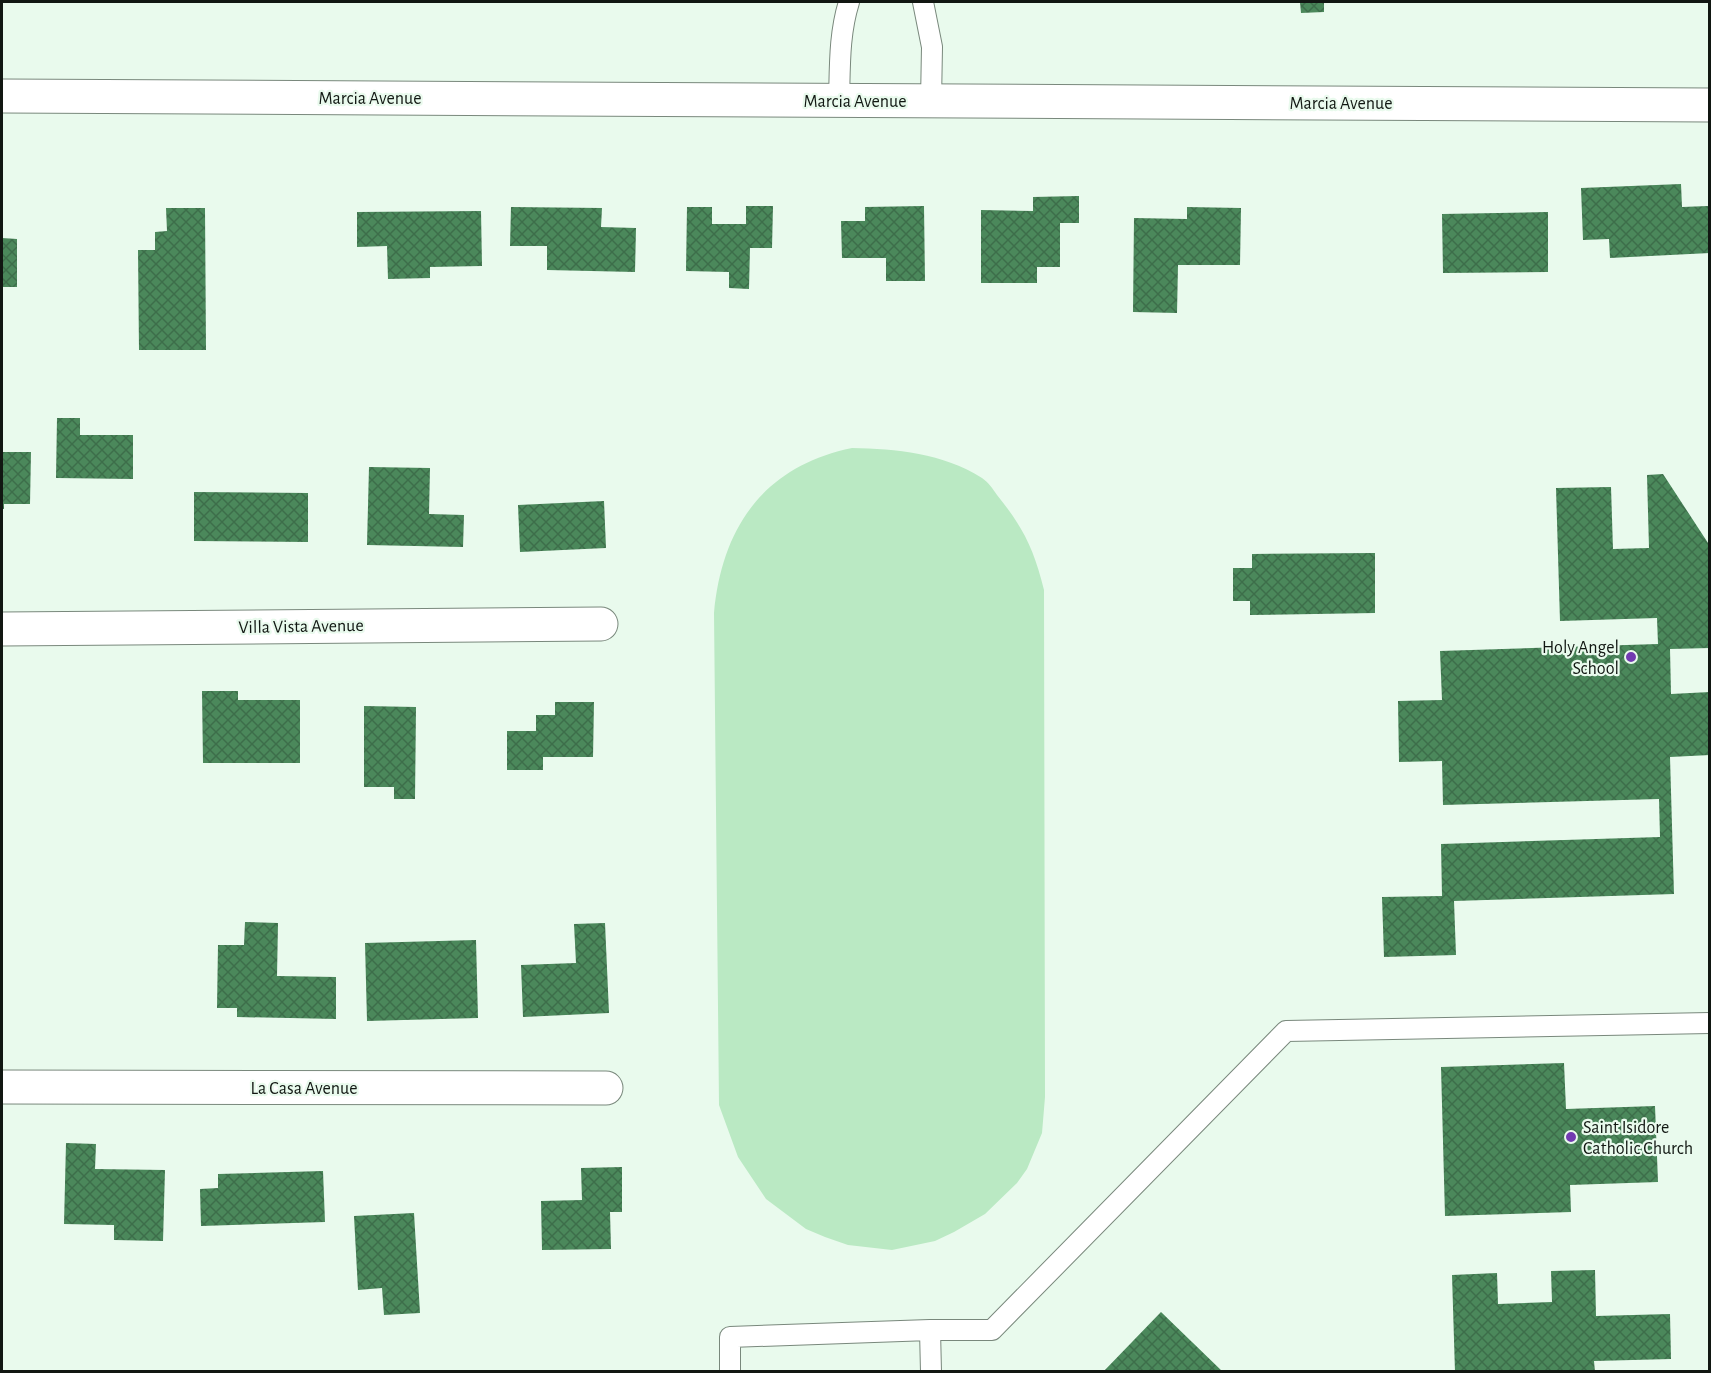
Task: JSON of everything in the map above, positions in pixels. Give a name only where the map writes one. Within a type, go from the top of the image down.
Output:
[{"type":"street","name":"Marcia Avenue","points":[[2,96],[1710,105]]},
{"type":"street","name":"Villa Vista Avenue","points":[[2,629],[601,624]]},
{"type":"street","name":"La Casa Avenue","points":[[2,1087],[606,1088]]},
{"type":"lane","points":[[839,101],[840,41],[849,2]]},
{"type":"lane","points":[[922,2],[932,47],[931,101]]},
{"type":"lane","points":[[730,1371],[730,1337],[992,1330],[1286,1030],[1710,1023]]},
{"type":"lane","points":[[930,1330],[932,1371]]},
{"type":"green space","points":[[852,448],[919,454],[951,463],[982,478],[1021,528],[1032,550],[1044,590],[1045,1097],[1042,1133],[1027,1169],[1017,1183],[985,1214],[935,1241],[892,1250],[848,1245],[825,1237],[806,1229],[766,1199],[738,1157],[719,1105],[714,613],[719,582],[727,553],[738,527],[753,505],[772,485],[795,469],[821,457]]},
{"type":"building","points":[[1300,2],[1324,2],[1324,12],[1301,13]]},
{"type":"building","points":[[1681,184],[1682,207],[1708,206],[1710,253],[1610,258],[1609,239],[1583,240],[1581,188]]},
{"type":"building","points":[[1079,196],[1079,223],[1060,223],[1060,267],[1037,267],[1037,283],[981,283],[981,210],[1033,211],[1033,197]]},
{"type":"building","points":[[746,206],[773,206],[772,248],[750,248],[749,289],[729,288],[729,272],[686,271],[687,207],[712,207],[712,224],[746,224]]},
{"type":"building","points":[[924,206],[925,281],[886,281],[886,258],[842,258],[841,221],[865,221],[865,207]]},
{"type":"building","points":[[511,207],[602,208],[601,227],[636,228],[635,272],[547,270],[547,246],[510,246]]},
{"type":"building","points":[[1187,207],[1241,208],[1240,265],[1178,265],[1177,313],[1133,312],[1134,218],[1187,219]]},
{"type":"building","points":[[166,208],[205,208],[206,350],[139,350],[138,250],[155,250],[155,232],[167,231]]},
{"type":"building","points":[[481,211],[482,266],[430,267],[430,278],[388,279],[387,246],[357,247],[357,212]]},
{"type":"building","points":[[1548,212],[1548,272],[1443,273],[1442,214]]},
{"type":"building","points":[[2,238],[17,239],[17,287],[2,287]]},
{"type":"building","points":[[57,418],[80,418],[80,435],[133,435],[133,479],[56,478]]},
{"type":"building","points":[[2,452],[31,452],[30,504],[4,504],[4,509],[2,509]]},
{"type":"building","points":[[369,467],[430,468],[429,514],[464,515],[463,547],[367,545]]},
{"type":"building","points":[[1663,474],[1710,546],[1710,648],[1670,649],[1671,694],[1710,692],[1710,755],[1670,757],[1674,894],[1454,901],[1456,955],[1384,957],[1382,897],[1442,896],[1441,844],[1660,837],[1659,799],[1443,805],[1442,761],[1399,762],[1398,701],[1442,700],[1440,651],[1658,644],[1657,618],[1560,621],[1556,488],[1611,487],[1613,549],[1649,548],[1647,475]]},
{"type":"building","points":[[194,492],[308,493],[308,542],[194,541]]},
{"type":"building","points":[[604,501],[606,548],[520,552],[518,505]]},
{"type":"building","points":[[1375,553],[1375,613],[1250,615],[1250,601],[1233,601],[1233,568],[1252,568],[1252,554]]},
{"type":"building","points":[[202,691],[238,691],[238,700],[300,700],[300,763],[203,763]]},
{"type":"building","points":[[555,702],[594,702],[593,757],[543,757],[543,770],[507,770],[507,731],[536,731],[536,715],[555,715]]},
{"type":"building","points":[[364,706],[416,707],[415,799],[394,799],[394,787],[364,787]]},
{"type":"building","points":[[245,922],[278,923],[277,976],[336,977],[336,1019],[237,1017],[237,1008],[217,1008],[218,945],[244,945]]},
{"type":"building","points":[[605,923],[609,1013],[523,1017],[521,965],[576,963],[574,924]]},
{"type":"building","points":[[476,940],[478,1018],[367,1021],[365,943]]},
{"type":"building","points":[[1564,1063],[1566,1109],[1655,1106],[1658,1182],[1570,1185],[1571,1212],[1445,1216],[1441,1067]]},
{"type":"building","points":[[66,1143],[96,1144],[95,1169],[165,1170],[163,1241],[114,1240],[114,1225],[64,1224]]},
{"type":"building","points":[[622,1167],[622,1212],[610,1212],[611,1249],[542,1250],[541,1201],[582,1200],[581,1168]]},
{"type":"building","points":[[323,1171],[325,1222],[201,1226],[200,1189],[218,1188],[218,1174]]},
{"type":"building","points":[[414,1213],[420,1313],[384,1315],[382,1288],[358,1290],[354,1216]]},
{"type":"building","points":[[1595,1270],[1596,1316],[1670,1314],[1671,1359],[1594,1361],[1595,1372],[1455,1372],[1452,1275],[1497,1273],[1498,1304],[1552,1302],[1551,1271]]},
{"type":"building","points":[[1161,1312],[1223,1372],[1103,1372]]},
{"type":"place","name":"Holy Angel School","points":[[1631,657]]},
{"type":"place","name":"Saint Isidore Catholic Church","points":[[1571,1137]]}]
